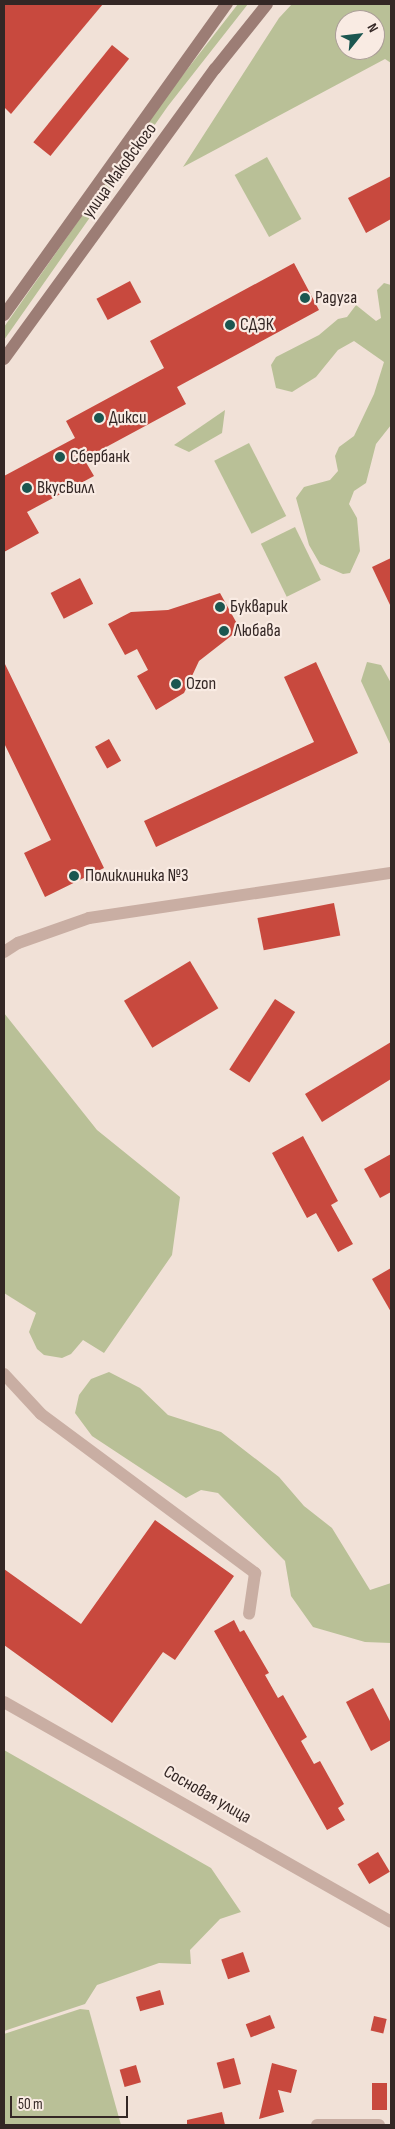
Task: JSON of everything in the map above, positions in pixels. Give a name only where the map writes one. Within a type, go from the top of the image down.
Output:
[{"type":"main road","name":"улица Маковского","points":[[4,315],[227,4]]},
{"type":"main road","name":"улица Маковского","points":[[4,360],[215,69],[267,4]]},
{"type":"street","points":[[4,952],[18,943],[89,918],[391,873]]},
{"type":"street","points":[[4,1374],[41,1414],[255,1573],[249,1614]]},
{"type":"street","name":"Сосновая улица","points":[[4,1702],[391,1922]]},
{"type":"street","points":[[317,2125],[378,2125]]},
{"type":"green space","points":[[238,4],[248,4],[168,106],[4,340],[4,327],[161,103]]},
{"type":"green space","points":[[292,4],[391,4],[391,63],[385,59],[385,10],[335,10],[335,60],[383,60],[183,167],[279,18]]},
{"type":"green space","points":[[267,157],[301,219],[269,237],[235,175]]},
{"type":"green space","points":[[384,283],[391,285],[391,425],[376,444],[366,483],[354,491],[349,504],[357,518],[360,551],[350,573],[343,574],[320,564],[309,545],[296,498],[304,487],[330,480],[338,471],[335,456],[339,447],[354,436],[374,394],[384,362],[354,341],[338,350],[316,377],[292,392],[276,388],[271,365],[276,357],[319,335],[338,319],[347,317],[356,305],[376,321],[381,318],[377,290]]},
{"type":"green space","points":[[225,410],[222,433],[189,452],[174,445]]},
{"type":"green space","points":[[249,443],[286,516],[251,534],[214,461]]},
{"type":"green space","points":[[295,527],[321,580],[287,597],[261,544]]},
{"type":"green space","points":[[367,662],[381,665],[391,683],[391,746],[361,681]]},
{"type":"green space","points":[[4,1013],[97,1130],[180,1197],[172,1255],[104,1353],[83,1340],[71,1354],[62,1358],[44,1355],[37,1349],[29,1332],[36,1313],[4,1293]]},
{"type":"green space","points":[[109,1372],[140,1388],[168,1415],[221,1432],[279,1477],[304,1506],[332,1528],[370,1590],[391,1583],[391,1643],[365,1642],[313,1627],[291,1596],[285,1561],[218,1493],[201,1490],[186,1498],[92,1436],[75,1413],[79,1395],[91,1379]]},
{"type":"green space","points":[[4,1750],[211,1868],[241,1912],[220,1919],[190,1950],[191,1964],[159,1963],[97,1985],[85,2004],[4,2031]]},
{"type":"green space","points":[[80,2009],[89,2010],[121,2125],[4,2125],[4,2034]]},
{"type":"building","points":[[4,4],[103,4],[11,114],[4,107]]},
{"type":"building","points":[[112,45],[129,59],[50,156],[33,142]]},
{"type":"building","points":[[391,176],[391,219],[366,233],[348,198]]},
{"type":"building","points":[[294,263],[319,310],[177,387],[186,404],[84,459],[94,476],[27,512],[39,533],[4,552],[4,476],[75,438],[66,421],[164,368],[150,341]]},
{"type":"building","points":[[130,281],[141,302],[108,320],[96,299]]},
{"type":"building","points":[[391,558],[391,607],[372,567]]},
{"type":"building","points":[[80,578],[93,604],[64,619],[51,593]]},
{"type":"building","points":[[220,593],[240,629],[199,661],[184,693],[156,710],[137,676],[148,670],[137,649],[125,655],[108,624],[131,612],[168,610]]},
{"type":"building","points":[[4,662],[104,868],[45,897],[24,853],[51,840],[4,743]]},
{"type":"building","points":[[316,662],[358,753],[156,847],[144,821],[314,742],[284,677]]},
{"type":"building","points":[[109,739],[121,761],[107,769],[95,747]]},
{"type":"building","points":[[334,903],[340,935],[264,950],[257,918]]},
{"type":"building","points":[[190,961],[218,1008],[152,1048],[124,1001]]},
{"type":"building","points":[[275,999],[295,1012],[249,1083],[229,1069]]},
{"type":"building","points":[[391,1042],[391,1079],[322,1122],[305,1094]]},
{"type":"building","points":[[303,1136],[338,1201],[331,1205],[353,1244],[338,1252],[316,1213],[307,1218],[272,1153]]},
{"type":"building","points":[[391,1154],[391,1192],[380,1198],[364,1169]]},
{"type":"building","points":[[391,1268],[391,1312],[372,1279]]},
{"type":"building","points":[[155,1520],[234,1576],[175,1660],[163,1652],[112,1723],[4,1645],[4,1569],[81,1624]]},
{"type":"building","points":[[234,1620],[240,1632],[244,1630],[269,1673],[265,1675],[278,1698],[283,1695],[307,1737],[301,1741],[314,1764],[320,1761],[344,1804],[338,1808],[345,1820],[327,1830],[214,1631]]},
{"type":"building","points":[[373,1688],[391,1723],[391,1740],[371,1751],[346,1702]]},
{"type":"building","points":[[378,1852],[390,1872],[369,1884],[357,1864]]},
{"type":"building","points":[[243,1952],[250,1972],[228,1979],[221,1959]]},
{"type":"building","points":[[160,1990],[164,2004],[140,2011],[136,1997]]},
{"type":"building","points":[[270,2015],[275,2028],[251,2037],[246,2024]]},
{"type":"building","points":[[374,2016],[387,2019],[383,2034],[371,2031]]},
{"type":"building","points":[[234,2058],[241,2084],[224,2089],[217,2063]]},
{"type":"building","points":[[272,2063],[297,2070],[291,2093],[278,2090],[284,2112],[259,2119]]},
{"type":"building","points":[[136,2065],[141,2082],[125,2087],[120,2070]]},
{"type":"building","points":[[372,2083],[387,2083],[387,2110],[372,2110]]},
{"type":"building","points":[[222,2112],[225,2125],[187,2125],[187,2120]]},
{"type":"place","name":"Радуга","points":[[305,298]]},
{"type":"place","name":"СДЭК","points":[[230,325]]},
{"type":"place","name":"Дикси","points":[[99,418]]},
{"type":"place","name":"Сбербанк","points":[[60,457]]},
{"type":"place","name":"ВкусВилл","points":[[27,488]]},
{"type":"place","name":"Букварик","points":[[220,607]]},
{"type":"place","name":"Любава","points":[[224,631]]},
{"type":"place","name":"Ozon","points":[[176,684]]},
{"type":"place","name":"Поликлиника №3","points":[[74,876]]}]
